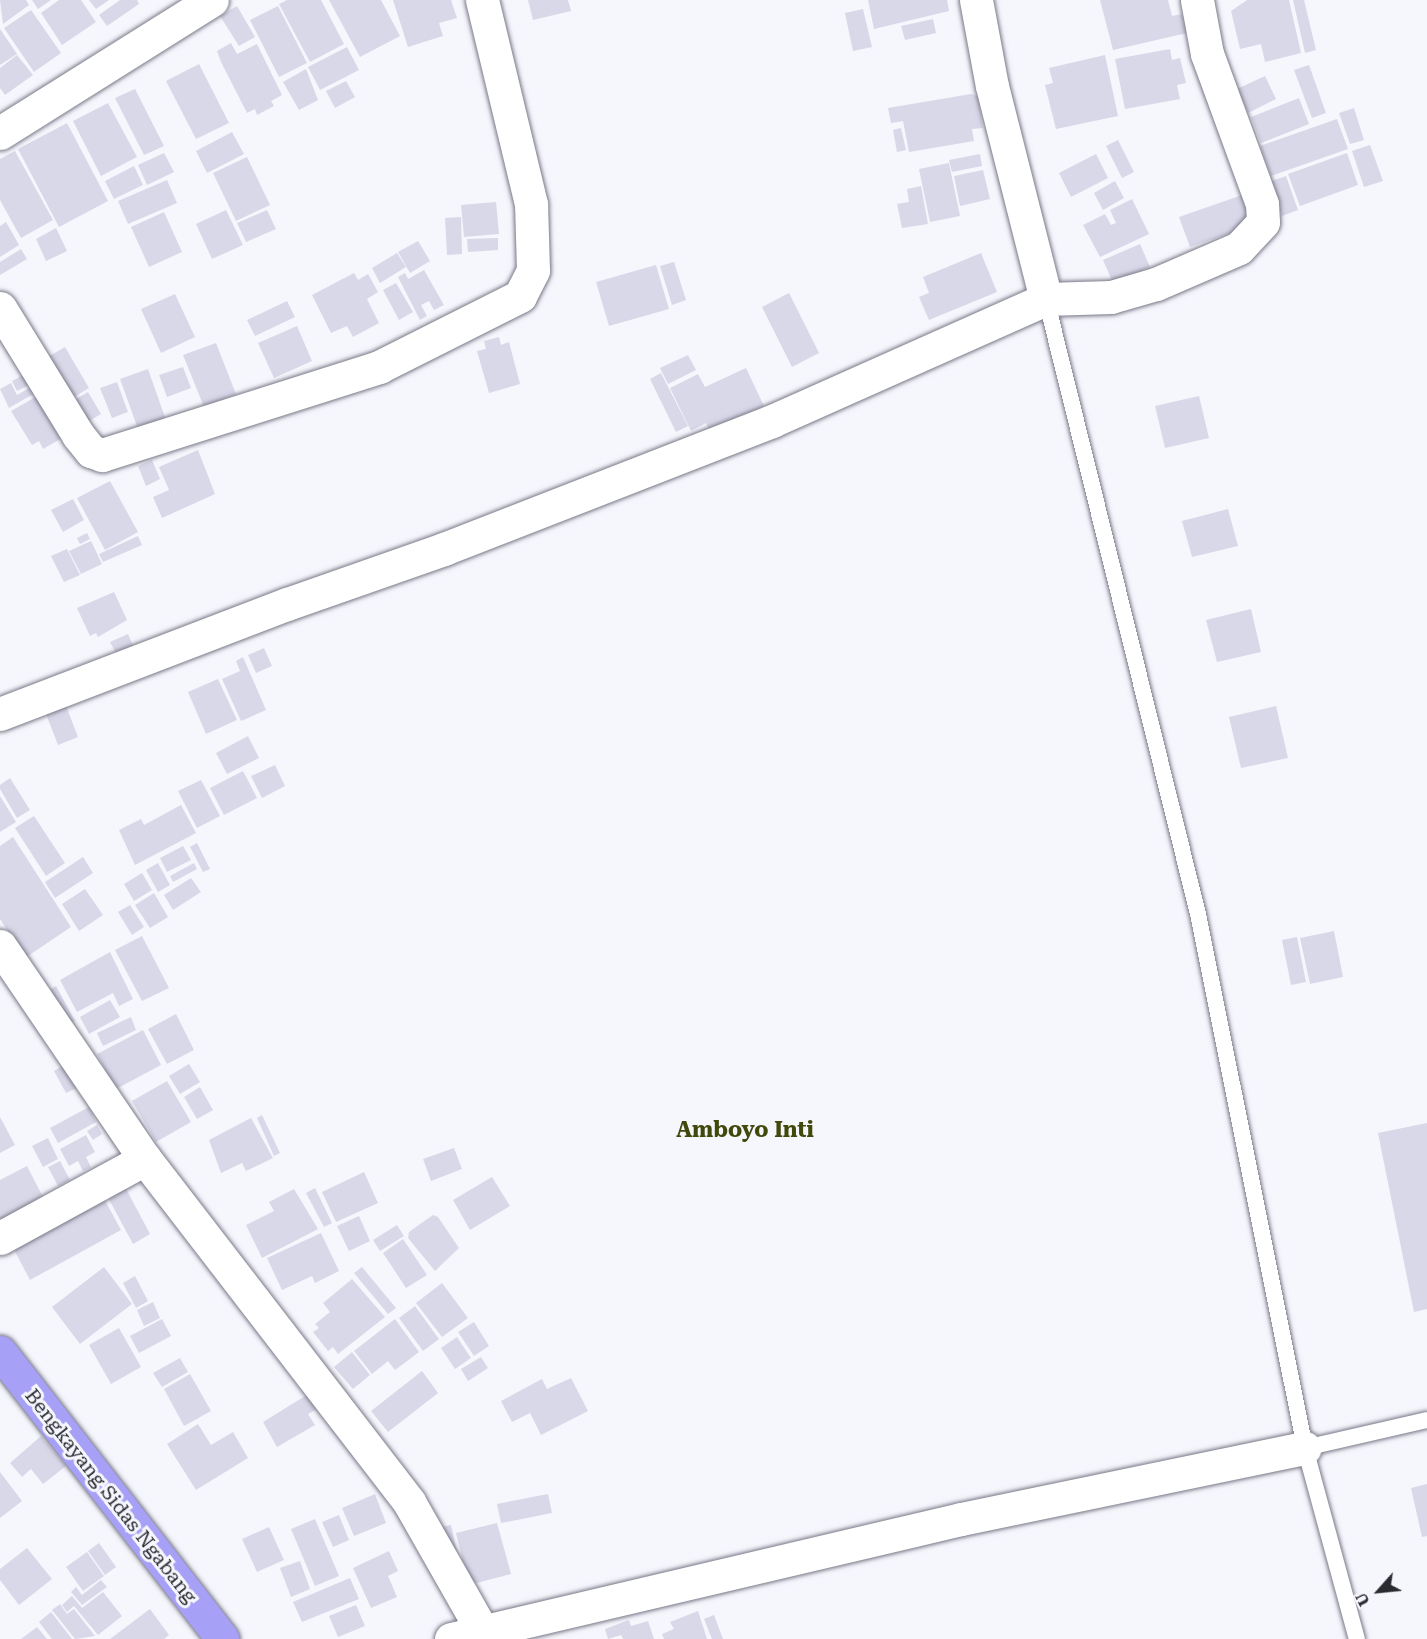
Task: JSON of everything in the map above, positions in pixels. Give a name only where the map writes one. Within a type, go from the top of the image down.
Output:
[{"type":"highway","name":"Bengkayang Sidas Ngabang","points":[[0,1352],[223,1639]]},
{"type":"street","points":[[0,133],[212,0]]},
{"type":"street","points":[[0,308],[78,435],[91,451],[102,455],[379,367],[520,297],[533,270],[531,204],[482,0]]},
{"type":"street","points":[[976,0],[992,86],[1046,299]]},
{"type":"street","points":[[0,714],[287,604],[444,549],[772,421],[1046,299],[1111,297],[1156,284],[1239,248],[1263,222],[1262,204],[1207,54],[1197,0]]},
{"type":"street","points":[[0,946],[145,1159],[408,1502],[483,1632]]},
{"type":"street","points":[[0,1238],[145,1159]]},
{"type":"street","points":[[451,1639],[961,1519],[1305,1448]]},
{"type":"lane","points":[[1046,299],[1198,914],[1305,1448],[1356,1639]]},
{"type":"lane","points":[[1305,1448],[1427,1420]]},
{"type":"building","points":[[0,0],[26,0],[29,5],[3,24]]},
{"type":"building","points":[[32,0],[51,0],[38,9]]},
{"type":"building","points":[[59,0],[81,0],[96,22],[62,45],[41,13]]},
{"type":"building","points":[[89,0],[109,0],[96,9]]},
{"type":"building","points":[[120,0],[137,0],[139,4],[107,26],[99,15]]},
{"type":"building","points":[[287,0],[321,0],[344,44],[310,62],[279,4]]},
{"type":"building","points":[[329,0],[381,0],[400,36],[360,57]]},
{"type":"building","points":[[393,0],[451,0],[457,18],[439,23],[443,36],[408,47]]},
{"type":"building","points":[[528,0],[568,0],[571,11],[533,20]]},
{"type":"building","points":[[868,0],[947,0],[949,11],[874,29]]},
{"type":"building","points":[[1100,0],[1168,0],[1172,16],[1182,14],[1187,33],[1113,50]]},
{"type":"building","points":[[1247,0],[1289,0],[1301,53],[1265,62],[1261,44],[1240,49],[1231,11]]},
{"type":"building","points":[[1293,0],[1304,0],[1316,50],[1305,53]]},
{"type":"building","points":[[237,6],[255,37],[239,46],[220,16]]},
{"type":"building","points":[[278,6],[307,63],[279,77],[250,20]]},
{"type":"building","points":[[863,9],[872,47],[853,51],[845,13]]},
{"type":"building","points":[[31,10],[61,53],[34,72],[4,28]]},
{"type":"building","points":[[933,19],[936,33],[905,40],[901,26]]},
{"type":"building","points":[[0,29],[17,54],[0,65]]},
{"type":"building","points":[[231,43],[237,54],[257,44],[282,95],[271,101],[274,106],[257,115],[255,109],[247,113],[217,51]]},
{"type":"building","points":[[347,47],[359,70],[320,90],[308,67]]},
{"type":"building","points":[[1170,49],[1172,60],[1180,58],[1186,83],[1177,85],[1180,99],[1125,109],[1115,59]]},
{"type":"building","points":[[17,55],[33,75],[5,95],[0,88],[0,68]]},
{"type":"building","points":[[1105,55],[1118,116],[1056,129],[1045,85],[1053,83],[1049,68]]},
{"type":"building","points":[[199,64],[229,123],[196,139],[166,81]]},
{"type":"building","points":[[1309,65],[1326,113],[1312,118],[1294,70]]},
{"type":"building","points":[[306,69],[318,100],[299,110],[283,82]]},
{"type":"building","points":[[1265,76],[1276,99],[1248,113],[1237,89]]},
{"type":"building","points":[[346,81],[355,97],[335,108],[326,91]]},
{"type":"building","points":[[135,89],[164,146],[144,155],[115,98]]},
{"type":"building","points":[[971,94],[978,96],[983,128],[972,129],[974,141],[909,152],[903,121],[891,123],[888,108]]},
{"type":"building","points":[[1299,98],[1309,124],[1261,143],[1251,117]]},
{"type":"building","points":[[108,103],[137,157],[101,176],[73,121]]},
{"type":"building","points":[[1354,108],[1364,140],[1350,144],[1339,113]]},
{"type":"building","points":[[1337,119],[1348,149],[1271,176],[1260,146]]},
{"type":"building","points":[[67,123],[108,201],[59,227],[18,149]]},
{"type":"building","points":[[901,128],[906,150],[897,152],[893,130]]},
{"type":"building","points":[[232,132],[244,154],[207,173],[196,151]]},
{"type":"building","points":[[1118,140],[1134,172],[1122,178],[1106,146]]},
{"type":"building","points":[[1370,145],[1383,181],[1364,187],[1352,151]]},
{"type":"building","points":[[15,151],[53,220],[21,238],[0,200],[0,159]]},
{"type":"building","points":[[164,153],[174,172],[147,185],[138,165]]},
{"type":"building","points":[[1347,153],[1358,185],[1300,206],[1288,174]]},
{"type":"building","points":[[980,154],[982,166],[952,172],[949,160]]},
{"type":"building","points":[[1096,154],[1108,178],[1071,197],[1059,173]]},
{"type":"building","points":[[247,157],[270,205],[236,221],[213,173]]},
{"type":"building","points":[[949,163],[960,216],[930,222],[919,169]]},
{"type":"building","points":[[134,166],[143,185],[114,199],[105,181]]},
{"type":"building","points":[[983,170],[990,199],[960,206],[954,176]]},
{"type":"building","points":[[1286,176],[1298,210],[1282,216],[1269,182]]},
{"type":"building","points":[[167,180],[177,203],[128,224],[118,201]]},
{"type":"building","points":[[1115,181],[1124,198],[1103,210],[1094,193]]},
{"type":"building","points":[[921,186],[928,224],[902,228],[897,204],[909,202],[907,189]]},
{"type":"building","points":[[1245,194],[1256,224],[1190,247],[1179,217]]},
{"type":"building","points":[[1132,199],[1149,234],[1100,257],[1083,225],[1105,214],[1111,225],[1116,223],[1110,210]]},
{"type":"building","points":[[496,202],[499,234],[464,237],[461,205]]},
{"type":"building","points":[[226,210],[243,245],[212,259],[196,224]]},
{"type":"building","points":[[267,210],[276,229],[246,242],[237,223]]},
{"type":"building","points":[[164,212],[182,252],[149,267],[131,227]]},
{"type":"building","points":[[461,217],[462,254],[447,255],[445,218]]},
{"type":"building","points":[[6,222],[19,245],[0,257],[0,226]]},
{"type":"building","points":[[56,228],[67,251],[46,261],[36,239]]},
{"type":"building","points":[[498,238],[498,250],[468,252],[467,239]]},
{"type":"building","points":[[418,241],[430,261],[410,273],[398,252]]},
{"type":"building","points":[[1140,244],[1150,267],[1113,283],[1103,260]]},
{"type":"building","points":[[21,249],[27,259],[0,275],[0,262]]},
{"type":"building","points":[[397,253],[406,267],[380,283],[372,268]]},
{"type":"building","points":[[981,253],[997,292],[929,320],[919,297],[929,293],[923,277]]},
{"type":"building","points":[[674,262],[686,300],[672,305],[660,266]]},
{"type":"building","points":[[656,265],[669,309],[609,326],[596,282]]},
{"type":"building","points":[[424,270],[444,305],[434,310],[429,301],[421,305],[427,316],[420,320],[398,277],[405,273],[408,279]]},
{"type":"building","points":[[354,273],[358,280],[368,274],[378,292],[367,299],[379,323],[353,337],[347,326],[331,333],[312,295]]},
{"type":"building","points":[[396,283],[413,312],[399,320],[383,290]]},
{"type":"building","points":[[789,293],[819,353],[792,367],[762,307]]},
{"type":"building","points":[[175,294],[195,337],[161,353],[141,309]]},
{"type":"building","points":[[287,301],[295,317],[255,336],[247,320]]},
{"type":"building","points":[[297,326],[312,361],[274,378],[258,343]]},
{"type":"building","points":[[499,337],[501,345],[509,342],[520,384],[489,393],[477,351],[486,349],[484,341]]},
{"type":"building","points":[[216,343],[236,394],[204,407],[183,355]]},
{"type":"building","points":[[65,347],[89,388],[64,403],[39,362]]},
{"type":"building","points":[[688,355],[696,370],[668,384],[660,368]]},
{"type":"building","points":[[183,367],[191,388],[167,397],[159,375]]},
{"type":"building","points":[[746,368],[764,406],[710,432],[706,423],[691,431],[670,388],[698,374],[705,387]]},
{"type":"building","points":[[148,369],[167,423],[139,432],[120,379]]},
{"type":"building","points":[[29,372],[35,382],[17,391],[12,381]]},
{"type":"building","points":[[661,373],[688,426],[676,432],[650,379]]},
{"type":"building","points":[[117,382],[128,412],[112,418],[100,388]]},
{"type":"building","points":[[11,383],[17,395],[38,383],[42,389],[9,408],[0,389]]},
{"type":"building","points":[[88,392],[101,414],[79,427],[66,405]]},
{"type":"building","points":[[41,394],[64,437],[43,449],[39,441],[32,445],[11,411]]},
{"type":"building","points":[[1199,396],[1209,438],[1165,448],[1155,406]]},
{"type":"building","points":[[198,450],[215,494],[162,518],[153,497],[169,490],[159,467]]},
{"type":"building","points":[[152,460],[160,479],[146,486],[138,466]]},
{"type":"building","points":[[110,481],[138,532],[105,550],[77,498]]},
{"type":"building","points":[[73,499],[84,520],[63,532],[51,510]]},
{"type":"building","points":[[1228,509],[1238,546],[1192,557],[1182,521]]},
{"type":"building","points":[[87,533],[90,539],[80,544],[77,538]]},
{"type":"building","points":[[138,536],[142,545],[103,562],[99,554]]},
{"type":"building","points":[[91,541],[102,564],[81,574],[69,551]]},
{"type":"building","points":[[67,549],[80,575],[64,582],[51,556]]},
{"type":"building","points":[[114,592],[127,620],[98,637],[96,633],[90,636],[77,608]]},
{"type":"building","points":[[1251,609],[1261,652],[1217,662],[1206,620]]},
{"type":"building","points":[[128,634],[135,650],[118,657],[110,642]]},
{"type":"building","points":[[264,648],[272,666],[256,673],[248,655]]},
{"type":"building","points":[[243,657],[266,710],[241,721],[222,679],[240,671],[236,661]]},
{"type":"building","points":[[218,679],[237,720],[206,734],[188,692]]},
{"type":"building","points":[[66,706],[78,737],[58,745],[46,714]]},
{"type":"building","points":[[1276,706],[1288,758],[1241,768],[1229,717]]},
{"type":"building","points":[[248,736],[259,758],[227,774],[216,753]]},
{"type":"building","points":[[275,765],[285,786],[262,798],[251,776]]},
{"type":"building","points":[[243,771],[257,798],[224,815],[210,788]]},
{"type":"building","points":[[10,778],[30,810],[17,818],[0,789],[0,785]]},
{"type":"building","points":[[201,780],[220,816],[197,828],[178,791]]},
{"type":"building","points":[[0,796],[16,822],[0,832]]},
{"type":"building","points":[[181,805],[196,833],[135,865],[119,830],[141,819],[144,825]]},
{"type":"building","points":[[34,816],[65,863],[46,876],[15,828]]},
{"type":"building","points":[[13,837],[71,927],[25,958],[0,919],[0,846]]},
{"type":"building","points":[[197,843],[210,869],[203,872],[190,847]]},
{"type":"building","points":[[183,846],[191,860],[167,872],[160,858]]},
{"type":"building","points":[[83,857],[93,873],[55,898],[45,882]]},
{"type":"building","points":[[158,863],[170,885],[158,892],[146,870]]},
{"type":"building","points":[[194,863],[197,869],[173,882],[170,876]]},
{"type":"building","points":[[142,873],[152,890],[134,901],[124,884]]},
{"type":"building","points":[[191,878],[201,892],[173,910],[164,895]]},
{"type":"building","points":[[85,889],[103,915],[79,931],[62,904]]},
{"type":"building","points":[[154,893],[168,917],[150,928],[135,905]]},
{"type":"building","points":[[130,905],[144,927],[132,935],[118,912]]},
{"type":"building","points":[[1334,931],[1343,977],[1310,984],[1300,938]]},
{"type":"building","points":[[142,936],[169,988],[142,1001],[115,950]]},
{"type":"building","points":[[1297,937],[1306,982],[1291,985],[1282,940]]},
{"type":"building","points":[[110,952],[133,999],[119,1006],[113,993],[77,1012],[60,980]]},
{"type":"building","points":[[56,986],[75,1021],[68,1024],[49,990]]},
{"type":"building","points":[[110,1000],[120,1017],[89,1034],[80,1017]]},
{"type":"building","points":[[176,1014],[194,1050],[167,1064],[148,1029]]},
{"type":"building","points":[[131,1017],[136,1030],[103,1046],[97,1033]]},
{"type":"building","points":[[143,1030],[161,1065],[116,1089],[97,1054]]},
{"type":"building","points":[[66,1064],[79,1087],[66,1093],[54,1071]]},
{"type":"building","points":[[189,1064],[200,1082],[180,1094],[169,1076]]},
{"type":"building","points":[[167,1081],[191,1122],[156,1142],[132,1101]]},
{"type":"building","points":[[200,1087],[213,1110],[197,1119],[184,1097]]},
{"type":"building","points":[[89,1107],[96,1122],[58,1143],[50,1128]]},
{"type":"building","points":[[262,1115],[280,1153],[274,1156],[257,1118]]},
{"type":"building","points":[[0,1117],[15,1145],[0,1153]]},
{"type":"building","points":[[251,1118],[273,1158],[246,1171],[242,1163],[221,1173],[209,1140]]},
{"type":"building","points":[[1427,1123],[1427,1309],[1414,1312],[1378,1133]]},
{"type":"building","points":[[97,1125],[102,1134],[93,1140],[87,1131]]},
{"type":"building","points":[[86,1135],[95,1152],[86,1157],[91,1167],[83,1171],[78,1161],[69,1166],[60,1149]]},
{"type":"building","points":[[48,1138],[58,1159],[43,1167],[32,1146]]},
{"type":"building","points":[[454,1148],[462,1169],[431,1181],[423,1159]]},
{"type":"building","points":[[60,1161],[70,1180],[58,1186],[48,1167]]},
{"type":"building","points":[[27,1166],[44,1199],[0,1221],[0,1180]]},
{"type":"building","points":[[364,1172],[378,1203],[336,1222],[322,1192]]},
{"type":"building","points":[[492,1177],[510,1206],[470,1230],[453,1200]]},
{"type":"building","points":[[123,1183],[150,1234],[133,1244],[105,1192]]},
{"type":"building","points":[[315,1188],[332,1223],[324,1227],[306,1193]]},
{"type":"building","points":[[294,1189],[318,1229],[262,1258],[246,1225],[274,1211],[269,1202]]},
{"type":"building","points":[[102,1195],[121,1230],[30,1280],[11,1244]]},
{"type":"building","points":[[433,1215],[438,1217],[459,1248],[435,1271],[408,1238],[409,1232]]},
{"type":"building","points":[[359,1216],[370,1241],[349,1251],[337,1226]]},
{"type":"building","points":[[397,1225],[404,1236],[380,1251],[373,1240]]},
{"type":"building","points":[[321,1233],[339,1271],[315,1283],[312,1276],[282,1290],[267,1258]]},
{"type":"building","points":[[403,1239],[427,1275],[406,1288],[383,1253]]},
{"type":"building","points":[[104,1267],[132,1304],[80,1344],[52,1307]]},
{"type":"building","points":[[362,1267],[396,1308],[388,1314],[354,1273]]},
{"type":"building","points":[[135,1276],[148,1301],[136,1308],[123,1283]]},
{"type":"building","points":[[352,1279],[385,1317],[338,1354],[333,1347],[328,1351],[313,1332],[319,1328],[315,1324],[330,1312],[323,1303]]},
{"type":"building","points":[[442,1283],[468,1318],[442,1337],[416,1303]]},
{"type":"building","points":[[153,1302],[160,1318],[144,1326],[137,1310]]},
{"type":"building","points":[[415,1306],[439,1339],[423,1351],[399,1318]]},
{"type":"building","points":[[162,1319],[171,1336],[139,1353],[130,1336]]},
{"type":"building","points":[[395,1319],[419,1352],[395,1370],[388,1361],[372,1374],[354,1351]]},
{"type":"building","points":[[474,1322],[489,1346],[474,1356],[458,1332]]},
{"type":"building","points":[[119,1328],[141,1367],[111,1384],[89,1345]]},
{"type":"building","points":[[457,1337],[471,1358],[455,1369],[441,1348]]},
{"type":"building","points":[[352,1352],[370,1375],[353,1389],[334,1367]]},
{"type":"building","points":[[481,1357],[488,1368],[468,1381],[461,1369]]},
{"type":"building","points":[[180,1358],[188,1372],[162,1387],[153,1373]]},
{"type":"building","points":[[422,1371],[438,1393],[388,1432],[371,1411]]},
{"type":"building","points":[[190,1374],[211,1411],[184,1426],[164,1389]]},
{"type":"building","points":[[571,1378],[588,1411],[541,1435],[530,1413],[512,1422],[501,1401],[542,1379],[547,1389]]},
{"type":"building","points":[[310,1393],[319,1408],[308,1414],[315,1425],[277,1447],[263,1422]]},
{"type":"building","points":[[198,1424],[211,1445],[233,1432],[248,1458],[196,1490],[167,1444]]},
{"type":"building","points":[[41,1436],[66,1466],[43,1484],[31,1469],[22,1477],[10,1463]]},
{"type":"building","points":[[0,1472],[22,1501],[0,1518]]},
{"type":"building","points":[[1427,1484],[1427,1536],[1422,1537],[1411,1488]]},
{"type":"building","points":[[375,1494],[386,1523],[354,1536],[342,1508]]},
{"type":"building","points":[[548,1494],[552,1513],[501,1523],[497,1504]]},
{"type":"building","points":[[339,1515],[349,1540],[333,1547],[322,1522]]},
{"type":"building","points":[[315,1519],[339,1576],[315,1586],[291,1529]]},
{"type":"building","points":[[497,1523],[511,1574],[469,1585],[456,1533]]},
{"type":"building","points":[[451,1525],[458,1556],[438,1528]]},
{"type":"building","points":[[269,1527],[284,1560],[257,1572],[242,1539]]},
{"type":"building","points":[[99,1543],[116,1567],[105,1575],[88,1551]]},
{"type":"building","points":[[27,1548],[52,1579],[19,1605],[0,1580],[0,1569]]},
{"type":"building","points":[[389,1551],[398,1571],[388,1576],[397,1597],[371,1608],[353,1568]]},
{"type":"building","points":[[87,1552],[104,1576],[83,1591],[66,1567]]},
{"type":"building","points":[[300,1561],[310,1589],[291,1597],[280,1568]]},
{"type":"building","points":[[350,1578],[359,1599],[302,1622],[293,1602]]},
{"type":"building","points":[[101,1580],[107,1587],[82,1605],[71,1592],[76,1587],[82,1595]]},
{"type":"building","points":[[103,1592],[122,1616],[98,1635],[74,1606],[67,1612],[62,1605],[72,1596],[82,1608]]},
{"type":"building","points":[[60,1604],[67,1614],[74,1609],[95,1636],[75,1639],[52,1610]]},
{"type":"building","points":[[356,1605],[365,1626],[338,1637],[329,1616]]},
{"type":"building","points":[[150,1609],[169,1635],[164,1639],[110,1639]]},
{"type":"building","points":[[698,1611],[707,1639],[664,1639],[662,1634],[674,1629],[670,1622]]},
{"type":"building","points":[[51,1612],[72,1639],[52,1639],[39,1622]]},
{"type":"building","points":[[714,1615],[723,1639],[712,1639],[704,1619]]},
{"type":"building","points":[[629,1620],[631,1626],[648,1621],[654,1639],[623,1639],[621,1635],[608,1639],[605,1629]]},
{"type":"building","points":[[37,1627],[47,1639],[21,1639]]},
{"type":"district","name":"Amboyo Inti","points":[[745,1130]]}]
